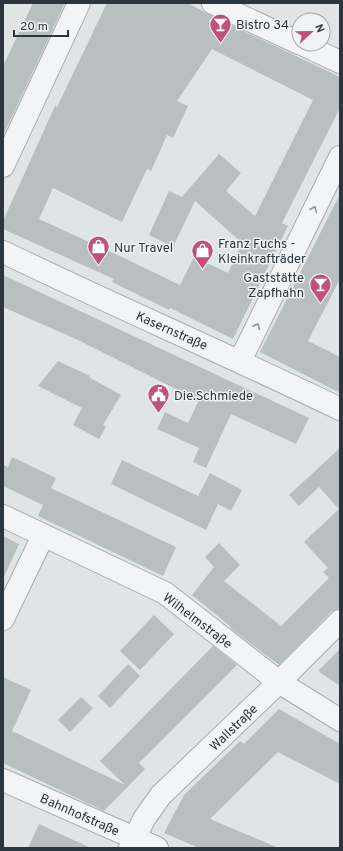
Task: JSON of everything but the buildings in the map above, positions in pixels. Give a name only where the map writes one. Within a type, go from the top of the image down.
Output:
[{"type":"street","points":[[3,166],[79,3]]},
{"type":"street","points":[[213,3],[291,39]]},
{"type":"street","points":[[319,52],[340,62]]},
{"type":"street","points":[[240,361],[340,157]]},
{"type":"street","name":"Kasernstraße","points":[[3,252],[240,361],[340,409]]},
{"type":"street","name":"Wilhelmstraße","points":[[3,516],[165,593],[279,682],[340,720]]},
{"type":"street","points":[[3,619],[43,536]]},
{"type":"street","name":"Wallstraße","points":[[132,843],[144,819],[161,795],[340,622]]},
{"type":"street","name":"Bahnhofstraße","points":[[3,780],[132,843],[157,848]]},
{"type":"place","name":"Bistro 34","points":[[220,44]]},
{"type":"place","name":"Nur Travel","points":[[99,266]]},
{"type":"place","name":"Franz Fuchs - Kleinkrafträder","points":[[202,270]]},
{"type":"place","name":"Gaststätte Zapfhahn","points":[[320,304]]},
{"type":"place","name":"Die.Schmiede","points":[[158,414]]}]
